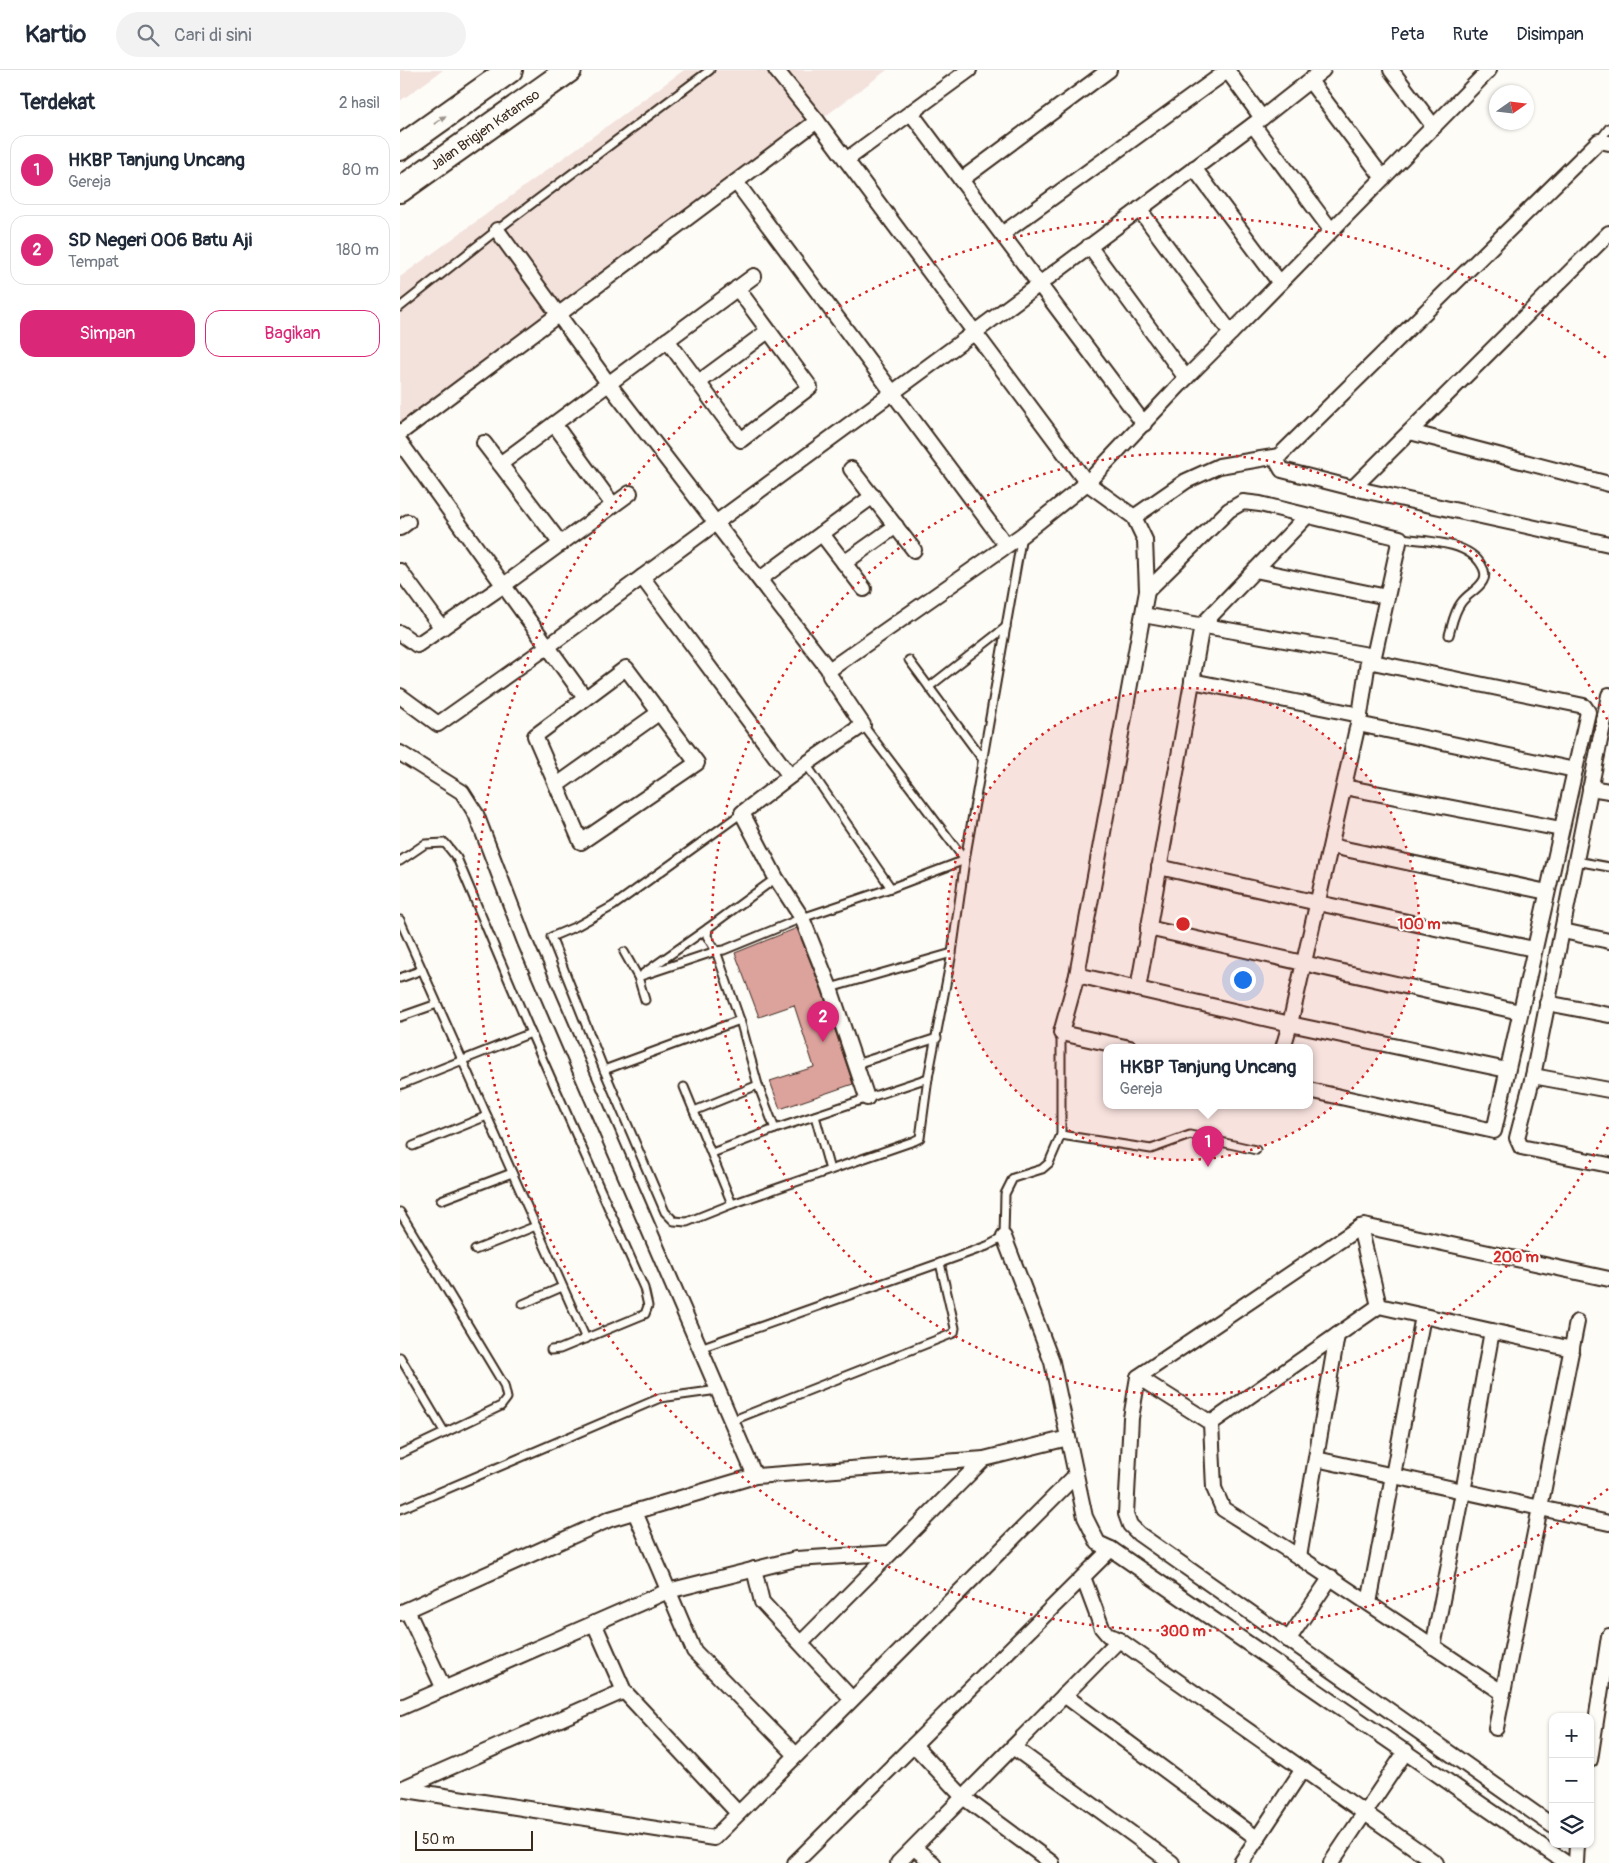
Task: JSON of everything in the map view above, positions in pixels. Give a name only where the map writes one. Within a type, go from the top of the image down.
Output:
[{"type":"highway","points":[[400,148],[510,70]]},
{"type":"highway","name":"Jalan Brigjen Katamso","points":[[400,190],[569,70]]},
{"type":"street","points":[[776,70],[817,121],[1087,483],[1134,518],[1145,540],[1147,591],[1143,615],[1077,975],[1061,1033],[1112,1044]]},
{"type":"street","points":[[846,160],[969,70]]},
{"type":"street","points":[[961,180],[1109,70]]},
{"type":"street","points":[[1002,234],[1227,70],[1257,121],[1332,230]]},
{"type":"street","points":[[1391,70],[1434,127]]},
{"type":"street","points":[[829,670],[1022,535],[1087,483],[1186,378],[1487,71]]},
{"type":"street","points":[[400,696],[438,724],[547,647],[975,332],[1039,282],[1257,121],[1314,75],[1383,178]]},
{"type":"street","points":[[911,113],[1144,424]]},
{"type":"street","points":[[400,433],[817,121]]},
{"type":"street","points":[[1134,518],[1186,481],[1219,466],[1279,456],[1604,142]]},
{"type":"street","points":[[1194,168],[1280,283]]},
{"type":"street","points":[[736,182],[1006,545]]},
{"type":"street","points":[[1139,210],[1231,333]]},
{"type":"street","points":[[497,230],[608,383],[829,670],[830,676],[863,725],[806,764],[742,814],[776,878],[802,918],[830,988],[867,1098]]},
{"type":"street","points":[[1354,488],[1609,233]]},
{"type":"street","points":[[1089,246],[1186,378]]},
{"type":"street","points":[[500,464],[754,276]]},
{"type":"street","points":[[667,340],[741,440],[810,387],[737,288]]},
{"type":"street","points":[[699,382],[768,330]]},
{"type":"street","points":[[554,424],[613,505]]},
{"type":"street","points":[[1410,432],[1609,484]]},
{"type":"street","points":[[400,442],[585,698]]},
{"type":"street","points":[[484,443],[561,544]]},
{"type":"street","points":[[1279,456],[1278,464],[1282,470],[1354,488],[1609,544]]},
{"type":"street","points":[[852,468],[914,550]]},
{"type":"street","points":[[400,633],[417,645],[504,585],[630,493]]},
{"type":"street","points":[[760,579],[872,496]]},
{"type":"street","points":[[1147,591],[1229,510],[1243,502],[1260,504],[1400,538],[1371,658],[1304,965],[1284,1044]]},
{"type":"street","points":[[1138,989],[1202,625],[1306,516]]},
{"type":"street","points":[[844,563],[896,526]]},
{"type":"street","points":[[822,534],[864,589]]},
{"type":"street","points":[[1255,570],[1387,598]]},
{"type":"street","points":[[400,571],[442,628]]},
{"type":"street","points":[[642,577],[790,776]]},
{"type":"street","points":[[1143,615],[1371,658],[1584,706],[1588,712],[1583,766],[1590,788],[1533,1076],[1517,1138],[1521,1147],[1609,1165]]},
{"type":"street","points":[[626,668],[696,762],[580,842],[535,736],[585,698],[626,668]]},
{"type":"street","points":[[1192,681],[1359,720],[1583,766]]},
{"type":"street","points":[[1313,1091],[1494,1131],[1561,829],[1583,766],[1607,713],[1609,694]]},
{"type":"street","points":[[557,785],[660,712]]},
{"type":"street","points":[[400,753],[462,792],[476,814],[525,942],[755,1476]]},
{"type":"street","points":[[1344,787],[1561,829]]},
{"type":"street","points":[[1590,788],[1609,791]]},
{"type":"street","points":[[1330,846],[1547,892]]},
{"type":"street","points":[[1159,867],[1534,949]]},
{"type":"street","points":[[1148,928],[1304,965],[1520,1012]]},
{"type":"street","points":[[1562,931],[1609,940]]},
{"type":"street","points":[[1077,975],[1290,1024],[1507,1070]]},
{"type":"street","points":[[1548,1003],[1609,1015]]},
{"type":"street","points":[[1533,1076],[1609,1090]]},
{"type":"street","points":[[1549,1823],[1139,1534],[1130,1525],[1126,1514],[1131,1418],[1138,1377],[1360,1227],[1364,1226],[1609,1279]]},
{"type":"street","points":[[1360,1227],[1379,1306]]},
{"type":"street","points":[[1004,1237],[1052,1362],[1085,1517],[1098,1543],[1111,1549],[1406,1751],[1562,1862]]},
{"type":"street","points":[[1211,1423],[1379,1306],[1572,1348]]},
{"type":"street","points":[[1369,1603],[1423,1316]]},
{"type":"street","points":[[1496,1728],[1577,1322]]},
{"type":"street","points":[[1433,1647],[1464,1492],[1492,1331]]},
{"type":"street","points":[[1299,1556],[1337,1335]]},
{"type":"street","points":[[1138,1377],[1211,1423]]},
{"type":"street","points":[[1211,1423],[1214,1488],[1223,1509],[1331,1577],[1503,1693]]},
{"type":"street","points":[[444,1689],[404,1611],[610,1519],[755,1476],[984,1458],[1068,1438]]},
{"type":"street","points":[[801,1643],[984,1458]]},
{"type":"street","points":[[1316,1459],[1609,1523]]},
{"type":"street","points":[[400,1789],[713,1838],[1076,1476]]},
{"type":"street","points":[[635,1512],[694,1651],[796,1755]]},
{"type":"street","points":[[796,1863],[1111,1549]]},
{"type":"street","points":[[400,1708],[668,1591],[796,1559],[890,1553]]},
{"type":"street","points":[[754,1569],[762,1602],[852,1699]]},
{"type":"street","points":[[1083,1577],[1102,1628],[1108,1636],[1118,1640],[1303,1769],[1428,1861]]},
{"type":"street","points":[[1288,1640],[1331,1577]]},
{"type":"street","points":[[594,1623],[624,1691],[738,1813]]},
{"type":"street","points":[[1590,1758],[1609,1636]]},
{"type":"street","points":[[898,1863],[1118,1640]]},
{"type":"street","points":[[400,1789],[624,1691]]},
{"type":"street","points":[[1064,1695],[1258,1838]]},
{"type":"street","points":[[914,1745],[963,1797],[1052,1863]]},
{"type":"street","points":[[1013,1747],[1172,1863]]},
{"type":"street","points":[[1331,1863],[1406,1751]]},
{"type":"street","points":[[1241,1863],[1303,1769]]},
{"type":"street","points":[[914,1848],[933,1863]]},
{"type":"street","points":[[1576,1863],[1578,1848]]},
{"type":"lane","points":[[400,307],[497,230],[710,70]]},
{"type":"lane","points":[[1604,142],[1609,128]]},
{"type":"lane","points":[[742,814],[613,906],[577,926],[551,937],[604,1070],[665,1212],[674,1221],[687,1222],[732,1204],[920,1138],[928,1078],[952,953],[965,860],[1022,535]]},
{"type":"lane","points":[[1400,538],[1441,542],[1460,548],[1471,554],[1485,572],[1479,587],[1461,602],[1454,616],[1449,636]]},
{"type":"lane","points":[[929,686],[1006,627]]},
{"type":"lane","points":[[909,660],[983,760]]},
{"type":"lane","points":[[863,725],[965,860]]},
{"type":"lane","points":[[806,764],[891,888]]},
{"type":"lane","points":[[400,861],[425,844],[445,843],[457,858],[531,1033],[644,1288],[648,1306],[645,1314],[560,1349],[551,1350]]},
{"type":"lane","points":[[638,977],[724,950],[802,918],[891,888],[965,860]]},
{"type":"lane","points":[[1576,861],[1609,867]]},
{"type":"lane","points":[[638,977],[776,878]]},
{"type":"lane","points":[[400,920],[403,935],[422,970],[586,1339]]},
{"type":"lane","points":[[708,928],[707,936],[716,951],[740,1020],[758,1085],[774,1129]]},
{"type":"lane","points":[[624,952],[638,977],[645,1000]]},
{"type":"lane","points":[[830,988],[952,953]]},
{"type":"lane","points":[[400,978],[422,970]]},
{"type":"lane","points":[[400,1017],[437,1004]]},
{"type":"lane","points":[[604,1070],[740,1020]]},
{"type":"lane","points":[[400,1085],[531,1033]]},
{"type":"lane","points":[[700,1348],[987,1246],[1004,1237],[1005,1194],[1013,1178],[1042,1169],[1049,1163],[1061,1135],[1061,1033]]},
{"type":"lane","points":[[856,1064],[937,1038]]},
{"type":"lane","points":[[712,1153],[774,1129],[928,1078]]},
{"type":"lane","points":[[694,1111],[758,1085]]},
{"type":"lane","points":[[684,1087],[732,1204]]},
{"type":"lane","points":[[413,1146],[487,1116]]},
{"type":"lane","points":[[815,1116],[830,1170]]},
{"type":"lane","points":[[1061,1135],[1151,1149],[1190,1135],[1256,1150]]},
{"type":"lane","points":[[441,1200],[512,1173]]},
{"type":"lane","points":[[400,1212],[504,1385],[508,1398],[501,1406],[400,1454]]},
{"type":"lane","points":[[475,1250],[536,1226]]},
{"type":"lane","points":[[731,1421],[954,1333],[955,1328],[940,1263]]},
{"type":"lane","points":[[523,1304],[562,1287]]},
{"type":"lane","points":[[400,1357],[445,1433]]},
{"type":"lane","points":[[400,1509],[660,1398],[718,1390]]},
{"type":"shaded area","points":[[400,70],[443,70],[400,101]]},
{"type":"shaded area","points":[[684,70],[887,70],[400,434],[400,277]]},
{"type":"building","points":[[797,928],[822,991],[853,1084],[780,1109],[770,1081],[814,1067],[794,1005],[759,1017],[735,953]]},
{"type":"place","name":"SD Negeri 006 Batu Aji","points":[[823,1042]]},
{"type":"place","name":"HKBP Tanjung Uncang","points":[[1208,1167]]}]
